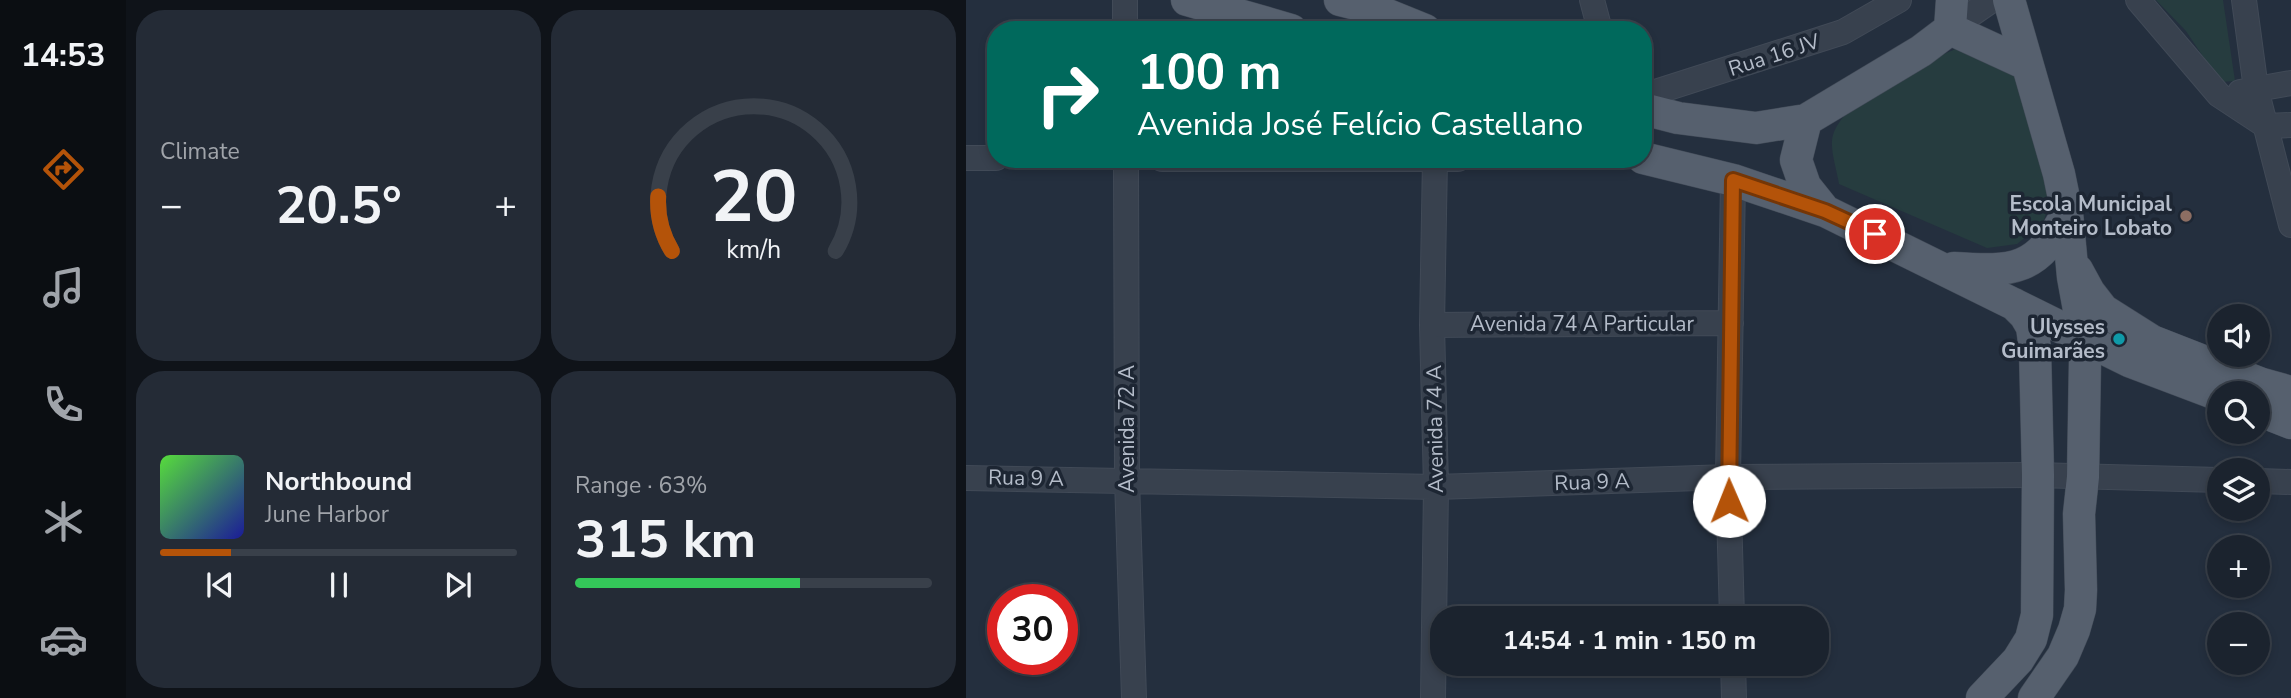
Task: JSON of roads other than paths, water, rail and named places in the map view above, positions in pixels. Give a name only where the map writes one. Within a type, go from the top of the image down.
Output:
[{"type":"main road","points":[[1187,0],[1260,21]]},
{"type":"main road","points":[[1340,0],[1368,7],[1403,21]]},
{"type":"main road","points":[[2008,0],[2059,174],[2084,337],[2083,477],[2079,514],[2080,608],[2063,656],[2036,697]]},
{"type":"main road","points":[[1652,111],[1678,118],[1756,128],[1806,120],[1921,51],[1951,15],[2026,64]]},
{"type":"main road","points":[[1806,120],[1796,160],[1805,186],[1825,211]]},
{"type":"main road","points":[[1652,160],[1733,180],[1825,211],[2129,361],[2207,390]]},
{"type":"main road","points":[[1942,267],[2010,269],[2028,261],[2045,247],[2067,213]]},
{"type":"main road","points":[[2073,262],[2089,292],[2103,310],[2152,341],[2262,384],[2291,392]]},
{"type":"main road","points":[[1983,698],[2018,660],[2031,639],[2037,615],[2038,475],[2033,338],[2032,327],[2025,314],[2014,304]]},
{"type":"main road","points":[[2270,415],[2291,423]]},
{"type":"main road","points":[[2037,576],[2081,575]]},
{"type":"street","points":[[1125,0],[1125,21]]},
{"type":"street","points":[[1592,0],[1598,21]]},
{"type":"street","name":"Rua 16 JV","points":[[1652,93],[1843,32],[1899,0]]},
{"type":"street","points":[[1951,15],[1992,0]]},
{"type":"street","points":[[2138,0],[2219,95],[2266,126],[2291,125]]},
{"type":"street","points":[[2244,0],[2256,89],[2291,225]]},
{"type":"street","points":[[2219,95],[2291,83]]},
{"type":"street","points":[[966,158],[987,158]]},
{"type":"street","name":"Avenida 72 A","points":[[1126,168],[1127,479],[1134,698]]},
{"type":"street","name":"Avenida 74 A","points":[[1433,698],[1436,487],[1432,325],[1442,168]]},
{"type":"street","points":[[1732,606],[1728,477],[1733,180]]},
{"type":"street","name":"Avenida 74 A Particular","points":[[1432,325],[1731,323]]},
{"type":"street","name":"Rua 9 A","points":[[966,478],[1436,487],[1728,477],[2038,475],[2207,480]]},
{"type":"street","points":[[2270,481],[2291,482]]},
{"type":"street","points":[[1733,676],[1734,698]]},
{"type":"place","name":"Escola Municipal Monteiro Lobato","points":[[2186,216]]},
{"type":"place","name":"Ulysses Guimarães","points":[[2119,339]]}]
